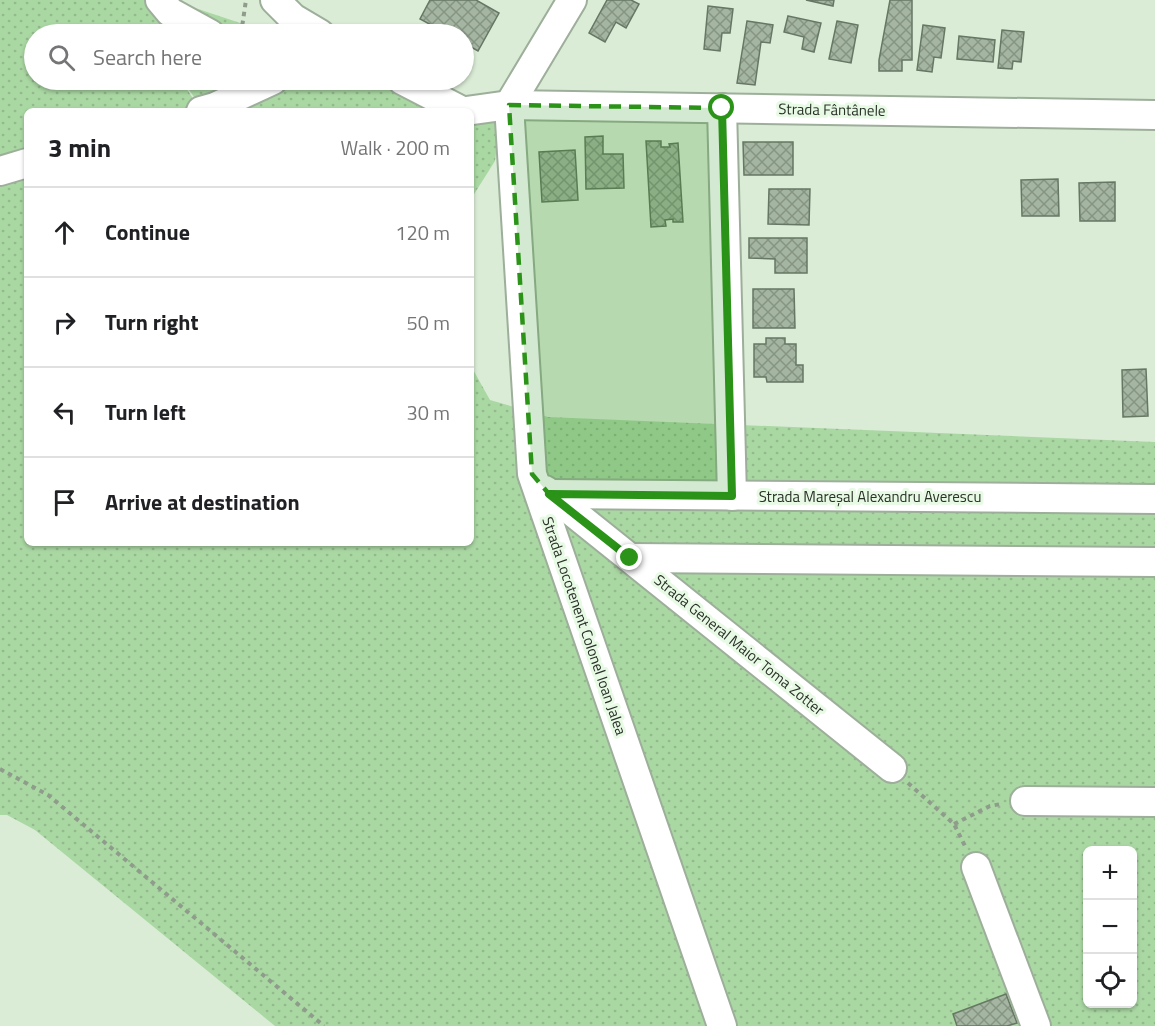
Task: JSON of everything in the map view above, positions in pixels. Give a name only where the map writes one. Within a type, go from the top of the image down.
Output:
[{"type":"street","points":[[274,0],[293,18],[303,24]]},
{"type":"street","points":[[509,105],[572,0]]},
{"type":"street","points":[[165,6],[194,24]]},
{"type":"street","points":[[210,108],[251,90]]},
{"type":"street","points":[[422,90],[458,108]]},
{"type":"street","name":"Strada Fântânele","points":[[474,110],[509,105],[1155,115]]},
{"type":"street","name":"Strada Locotenent Colonel Ioan Jalea","points":[[509,105],[541,484],[722,1026]]},
{"type":"street","points":[[722,108],[732,496]]},
{"type":"street","points":[[0,171],[24,164]]},
{"type":"street","name":"Strada Mareșal Alexandru Averescu","points":[[541,484],[732,496],[1155,500]]},
{"type":"street","name":"Strada General Maior Toma Zotter","points":[[541,484],[892,768]]},
{"type":"street","points":[[630,558],[1155,562]]},
{"type":"street","points":[[1025,801],[1155,802]]},
{"type":"street","points":[[976,867],[1036,1026]]},
{"type":"path","points":[[242,24],[246,0]]},
{"type":"path","points":[[892,768],[954,824],[976,867]]},
{"type":"path","points":[[0,769],[48,795],[324,1026]]},
{"type":"path","points":[[954,824],[990,806],[1025,801]]},
{"type":"highlighted area","points":[[509,105],[722,108],[732,496],[549,494],[532,474]]},
{"type":"green space","points":[[0,0],[179,0],[183,4],[243,24],[24,24],[24,90],[187,90],[199,108],[24,108],[24,546],[474,546],[474,371],[490,400],[548,417],[1155,442],[1155,1026],[275,1026],[35,830],[7,815],[0,815]]},
{"type":"green space","points":[[189,90],[427,90],[501,118],[495,161],[474,194],[474,108],[202,108]]},
{"type":"building","points":[[430,0],[476,0],[499,13],[478,51],[474,49],[474,24],[429,24],[420,19]]},
{"type":"building","points":[[607,0],[631,0],[639,4],[626,28],[616,22],[605,42],[589,33]]},
{"type":"building","points":[[806,0],[834,0],[833,6]]},
{"type":"building","points":[[890,0],[912,0],[912,60],[902,60],[902,71],[879,71]]},
{"type":"building","points":[[708,6],[733,9],[730,33],[722,33],[720,51],[704,49]]},
{"type":"building","points":[[788,16],[821,23],[814,52],[802,49],[804,37],[784,32]]},
{"type":"building","points":[[747,21],[773,25],[770,43],[761,42],[755,85],[737,83]]},
{"type":"building","points":[[837,21],[858,25],[851,63],[829,59]]},
{"type":"building","points":[[923,25],[945,28],[941,58],[934,57],[932,72],[917,70]]},
{"type":"building","points":[[1002,30],[1024,32],[1021,62],[1013,61],[1012,69],[998,68]]},
{"type":"building","points":[[959,36],[995,40],[993,62],[957,59]]},
{"type":"building","points":[[603,136],[603,154],[623,154],[624,188],[586,189],[585,137]]},
{"type":"building","points":[[646,141],[661,141],[661,147],[670,147],[669,144],[678,143],[683,222],[673,222],[673,219],[665,220],[666,226],[651,227]]},
{"type":"building","points":[[743,142],[793,142],[793,175],[744,175]]},
{"type":"building","points":[[575,150],[578,200],[542,202],[539,152]]},
{"type":"building","points":[[1058,179],[1059,216],[1022,216],[1021,180]]},
{"type":"building","points":[[1115,182],[1115,221],[1080,221],[1079,183]]},
{"type":"building","points":[[769,189],[810,189],[809,225],[768,224]]},
{"type":"building","points":[[749,238],[807,238],[807,273],[775,273],[775,259],[749,258]]},
{"type":"building","points":[[753,289],[794,289],[795,328],[753,328]]},
{"type":"building","points":[[766,338],[785,338],[785,344],[796,344],[796,365],[803,365],[803,382],[767,382],[766,377],[754,377],[754,344],[766,344]]},
{"type":"building","points":[[1146,369],[1148,416],[1123,417],[1122,370]]},
{"type":"building","points":[[1006,994],[1017,1023],[1007,1026],[957,1026],[953,1014]]},
{"type":"route","points":[[630,558],[549,494],[732,496],[722,108]]}]
